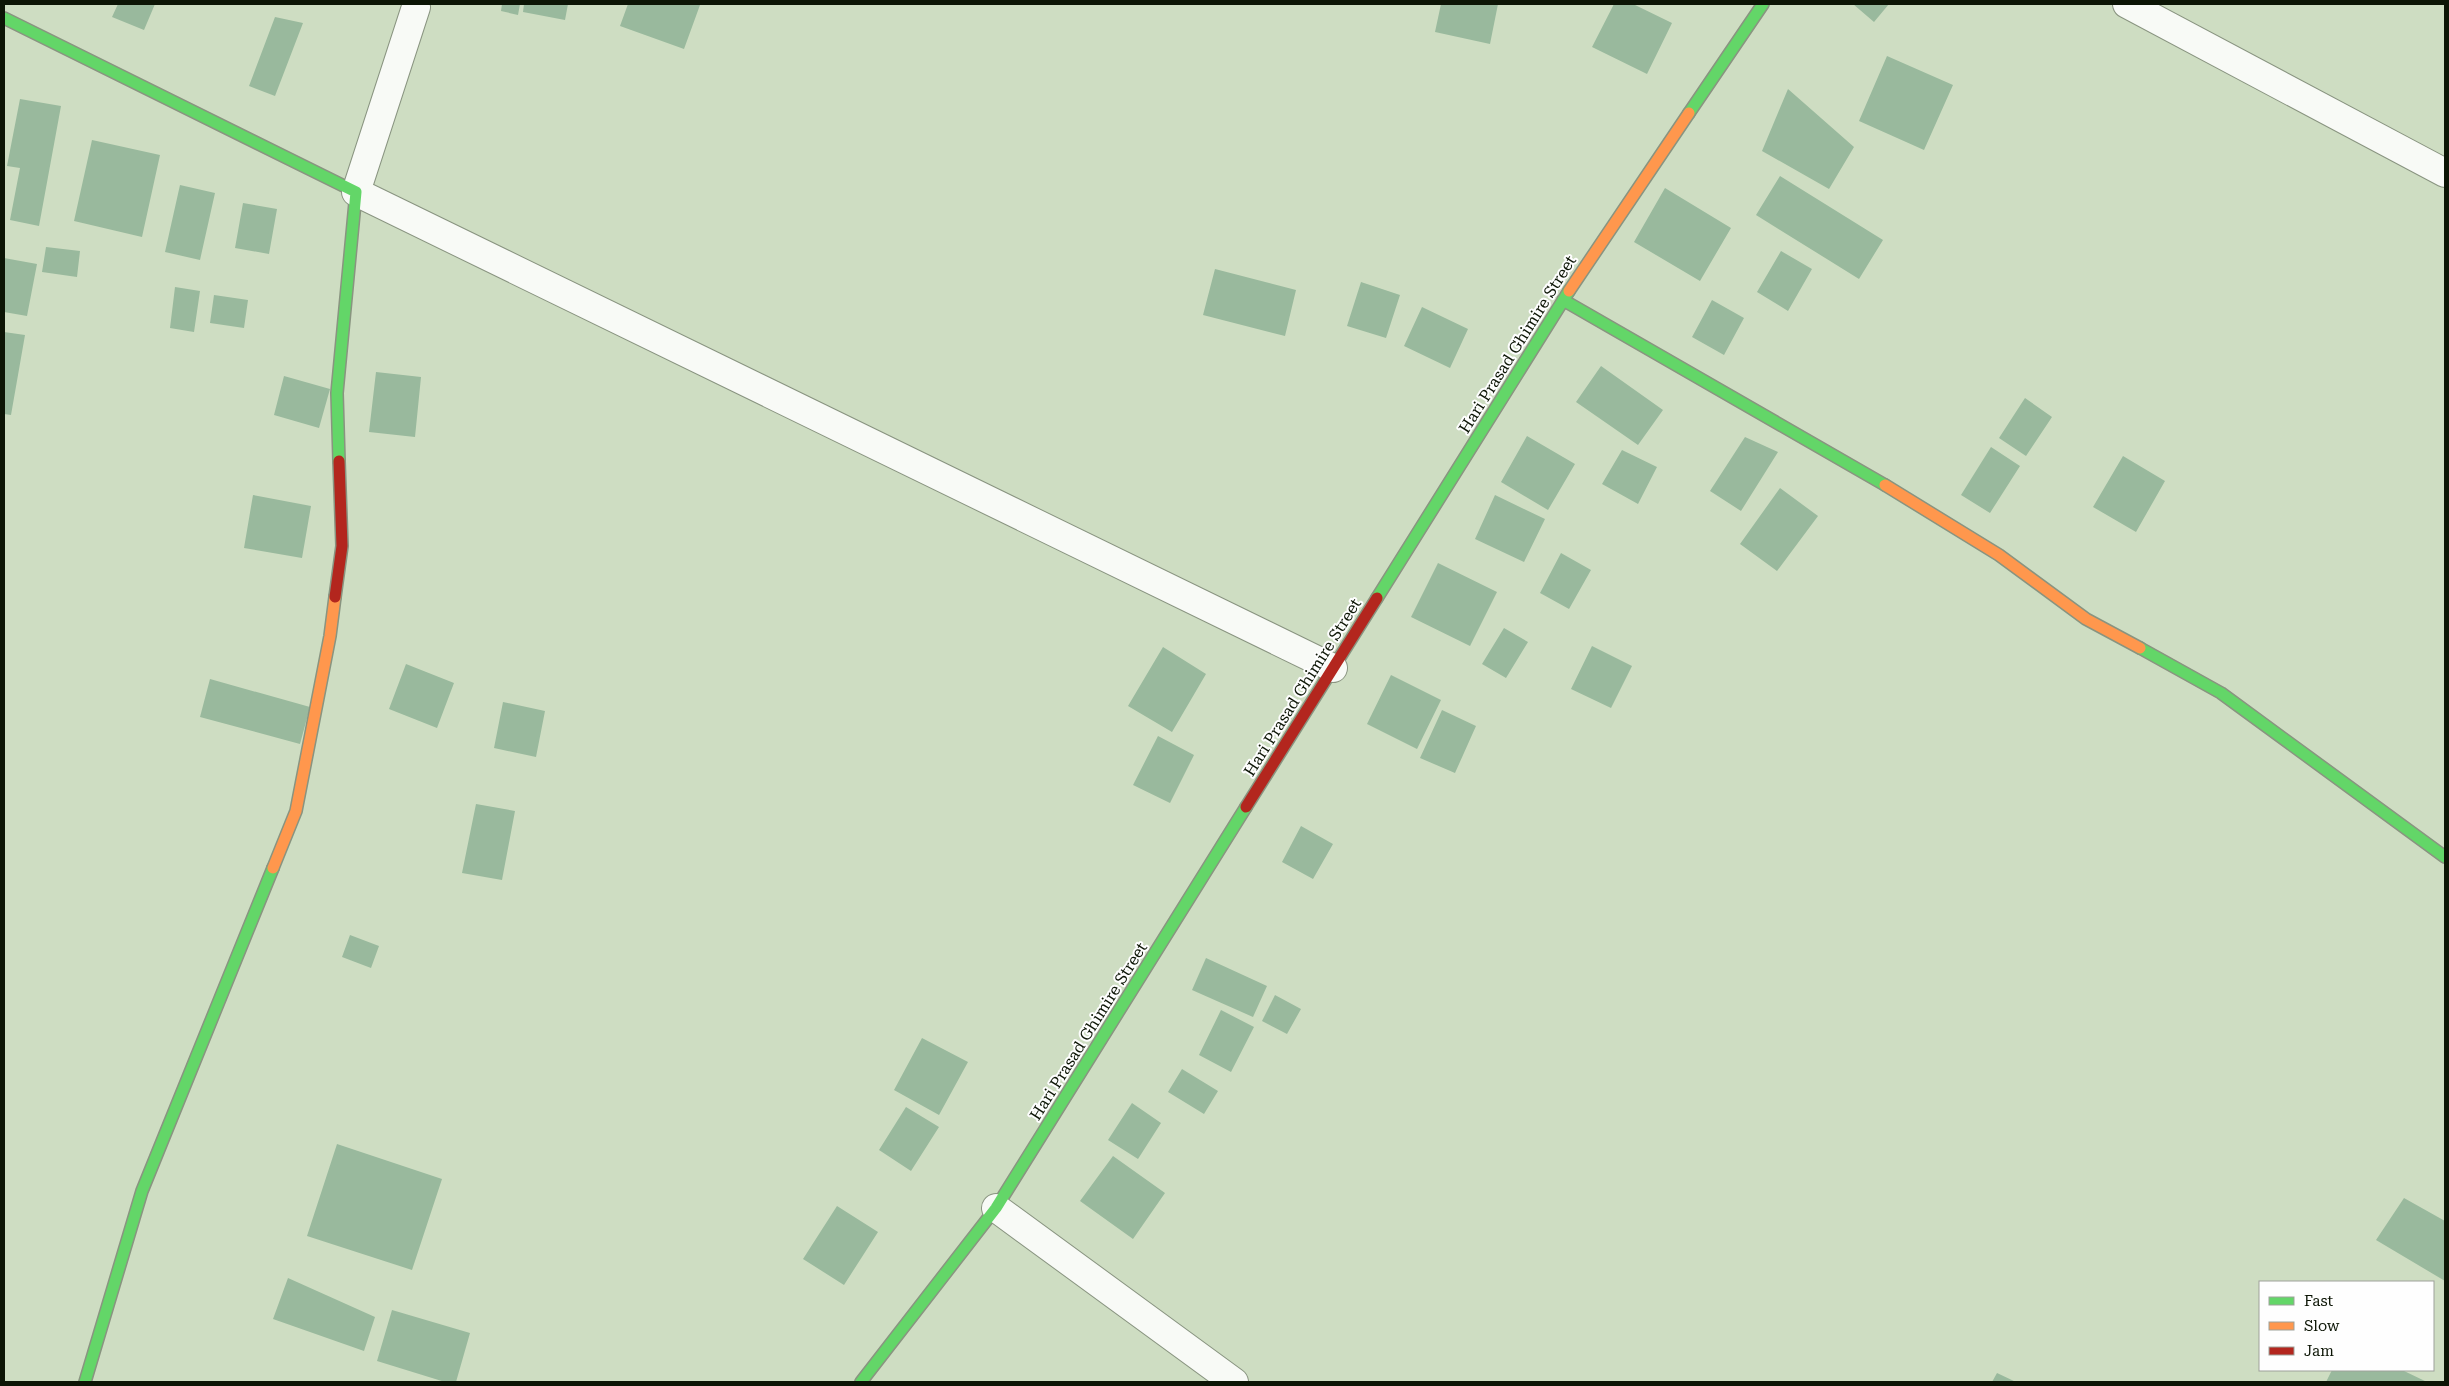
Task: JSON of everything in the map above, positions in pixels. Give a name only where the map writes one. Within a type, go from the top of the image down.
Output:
[{"type":"street","name":"Hari Prasad Ghimire Street","points":[[861,1382],[996,1208],[1563,300],[1763,4]]},
{"type":"street","points":[[2127,4],[2445,174]]},
{"type":"street","points":[[85,1382],[142,1191],[296,811],[330,636],[342,546],[338,392],[342,328],[356,192],[416,7]]},
{"type":"street","points":[[4,18],[356,192],[1333,668]]},
{"type":"street","points":[[1563,300],[1915,502],[2000,555],[2086,619],[2221,693],[2445,857]]},
{"type":"street","points":[[996,1208],[1234,1382]]},
{"type":"building","points":[[118,4],[155,4],[144,30],[112,17]]},
{"type":"building","points":[[502,4],[520,4],[518,15],[501,11]]},
{"type":"building","points":[[524,4],[568,4],[565,20],[523,12]]},
{"type":"building","points":[[628,4],[700,5],[684,49],[620,26]]},
{"type":"building","points":[[1441,4],[1498,4],[1490,44],[1435,32]]},
{"type":"building","points":[[1614,4],[1633,4],[1672,23],[1647,74],[1592,47]]},
{"type":"building","points":[[1853,4],[1889,4],[1874,22]]},
{"type":"building","points":[[275,17],[303,23],[275,96],[249,86]]},
{"type":"building","points":[[1887,56],[1953,85],[1924,150],[1859,121]]},
{"type":"building","points":[[1788,89],[1854,147],[1829,189],[1762,151]]},
{"type":"building","points":[[20,99],[61,106],[39,226],[10,220],[20,168],[7,166]]},
{"type":"building","points":[[92,140],[160,155],[142,237],[74,221]]},
{"type":"building","points":[[1780,176],[1883,240],[1859,279],[1756,215]]},
{"type":"building","points":[[180,185],[215,193],[200,260],[165,252]]},
{"type":"building","points":[[1665,188],[1731,228],[1700,281],[1634,242]]},
{"type":"building","points":[[243,203],[277,209],[269,254],[235,248]]},
{"type":"building","points":[[46,247],[80,251],[77,277],[42,272]]},
{"type":"building","points":[[1781,251],[1812,269],[1788,311],[1757,292]]},
{"type":"building","points":[[4,258],[37,264],[27,316],[4,312]]},
{"type":"building","points":[[1215,269],[1296,290],[1285,336],[1203,315]]},
{"type":"building","points":[[1361,282],[1400,295],[1386,338],[1347,326]]},
{"type":"building","points":[[175,287],[200,291],[194,332],[170,328]]},
{"type":"building","points":[[214,295],[248,300],[244,328],[210,323]]},
{"type":"building","points":[[1712,300],[1744,318],[1724,355],[1692,337]]},
{"type":"building","points":[[1422,307],[1468,329],[1450,368],[1404,346]]},
{"type":"building","points":[[4,332],[25,335],[11,415],[4,414]]},
{"type":"building","points":[[1601,366],[1663,410],[1638,445],[1576,402]]},
{"type":"building","points":[[376,372],[421,377],[415,437],[369,432]]},
{"type":"building","points":[[284,376],[330,389],[319,428],[274,415]]},
{"type":"building","points":[[2025,398],[2052,417],[2026,456],[1999,438]]},
{"type":"building","points":[[1527,436],[1575,464],[1548,510],[1501,482]]},
{"type":"building","points":[[1745,437],[1778,452],[1741,511],[1710,491]]},
{"type":"building","points":[[1991,447],[2020,466],[1990,513],[1961,495]]},
{"type":"building","points":[[1622,450],[1657,467],[1638,504],[1602,484]]},
{"type":"building","points":[[2123,456],[2165,481],[2136,532],[2093,507]]},
{"type":"building","points":[[1780,488],[1818,516],[1777,571],[1740,544]]},
{"type":"building","points":[[253,495],[311,506],[302,558],[244,548]]},
{"type":"building","points":[[1495,495],[1545,519],[1524,562],[1475,539]]},
{"type":"building","points":[[1561,553],[1591,570],[1569,609],[1540,593]]},
{"type":"building","points":[[1438,563],[1497,592],[1470,646],[1411,617]]},
{"type":"building","points":[[1504,628],[1528,642],[1506,678],[1482,664]]},
{"type":"building","points":[[1592,646],[1632,666],[1611,708],[1571,689]]},
{"type":"building","points":[[1163,647],[1206,674],[1172,732],[1128,706]]},
{"type":"building","points":[[406,664],[454,683],[437,728],[389,709]]},
{"type":"building","points":[[1391,675],[1441,700],[1417,749],[1367,724]]},
{"type":"building","points":[[210,679],[310,707],[300,744],[200,717]]},
{"type":"building","points":[[503,702],[545,711],[536,757],[494,748]]},
{"type":"building","points":[[1442,710],[1476,726],[1455,773],[1420,758]]},
{"type":"building","points":[[1158,736],[1194,755],[1170,803],[1133,785]]},
{"type":"building","points":[[476,804],[515,811],[502,880],[462,873]]},
{"type":"building","points":[[1301,826],[1333,844],[1313,879],[1282,862]]},
{"type":"building","points":[[350,935],[379,946],[371,968],[342,957]]},
{"type":"building","points":[[1206,958],[1267,986],[1253,1017],[1192,990]]},
{"type":"building","points":[[1275,995],[1301,1009],[1287,1034],[1262,1021]]},
{"type":"building","points":[[1221,1010],[1254,1027],[1231,1072],[1199,1055]]},
{"type":"building","points":[[922,1038],[968,1062],[939,1115],[894,1090]]},
{"type":"building","points":[[1182,1069],[1218,1091],[1204,1114],[1168,1092]]},
{"type":"building","points":[[1132,1103],[1161,1123],[1138,1159],[1108,1140]]},
{"type":"building","points":[[906,1107],[939,1127],[911,1171],[879,1150]]},
{"type":"building","points":[[337,1144],[442,1179],[412,1270],[307,1236]]},
{"type":"building","points":[[1113,1156],[1165,1193],[1133,1239],[1080,1201]]},
{"type":"building","points":[[2404,1198],[2445,1221],[2445,1281],[2376,1240]]},
{"type":"building","points":[[837,1206],[878,1232],[844,1285],[803,1259]]},
{"type":"building","points":[[288,1278],[375,1317],[364,1351],[273,1319]]},
{"type":"building","points":[[392,1310],[470,1333],[456,1382],[445,1382],[377,1361]]},
{"type":"building","points":[[2332,1371],[2404,1371],[2427,1382],[2326,1382]]},
{"type":"building","points":[[1997,1373],[2016,1382],[1992,1382]]},
{"type":"traffic: fast","points":[[1689,113],[1763,4]]},
{"type":"traffic: fast","points":[[4,18],[356,192],[337,393],[339,461]]},
{"type":"traffic: fast","points":[[1377,598],[1569,291]]},
{"type":"traffic: fast","points":[[1563,300],[1885,485]]},
{"type":"traffic: fast","points":[[2140,648],[2221,693],[2445,857]]},
{"type":"traffic: fast","points":[[861,1382],[996,1208],[1246,807]]},
{"type":"traffic: fast","points":[[85,1382],[142,1191],[273,868]]},
{"type":"traffic: slow","points":[[1569,291],[1689,113]]},
{"type":"traffic: slow","points":[[1885,485],[1999,555],[2086,619],[2140,648]]},
{"type":"traffic: slow","points":[[273,868],[296,811],[330,636],[335,597]]},
{"type":"traffic: jam","points":[[335,597],[342,546],[339,461]]},
{"type":"traffic: jam","points":[[1246,807],[1377,598]]}]
